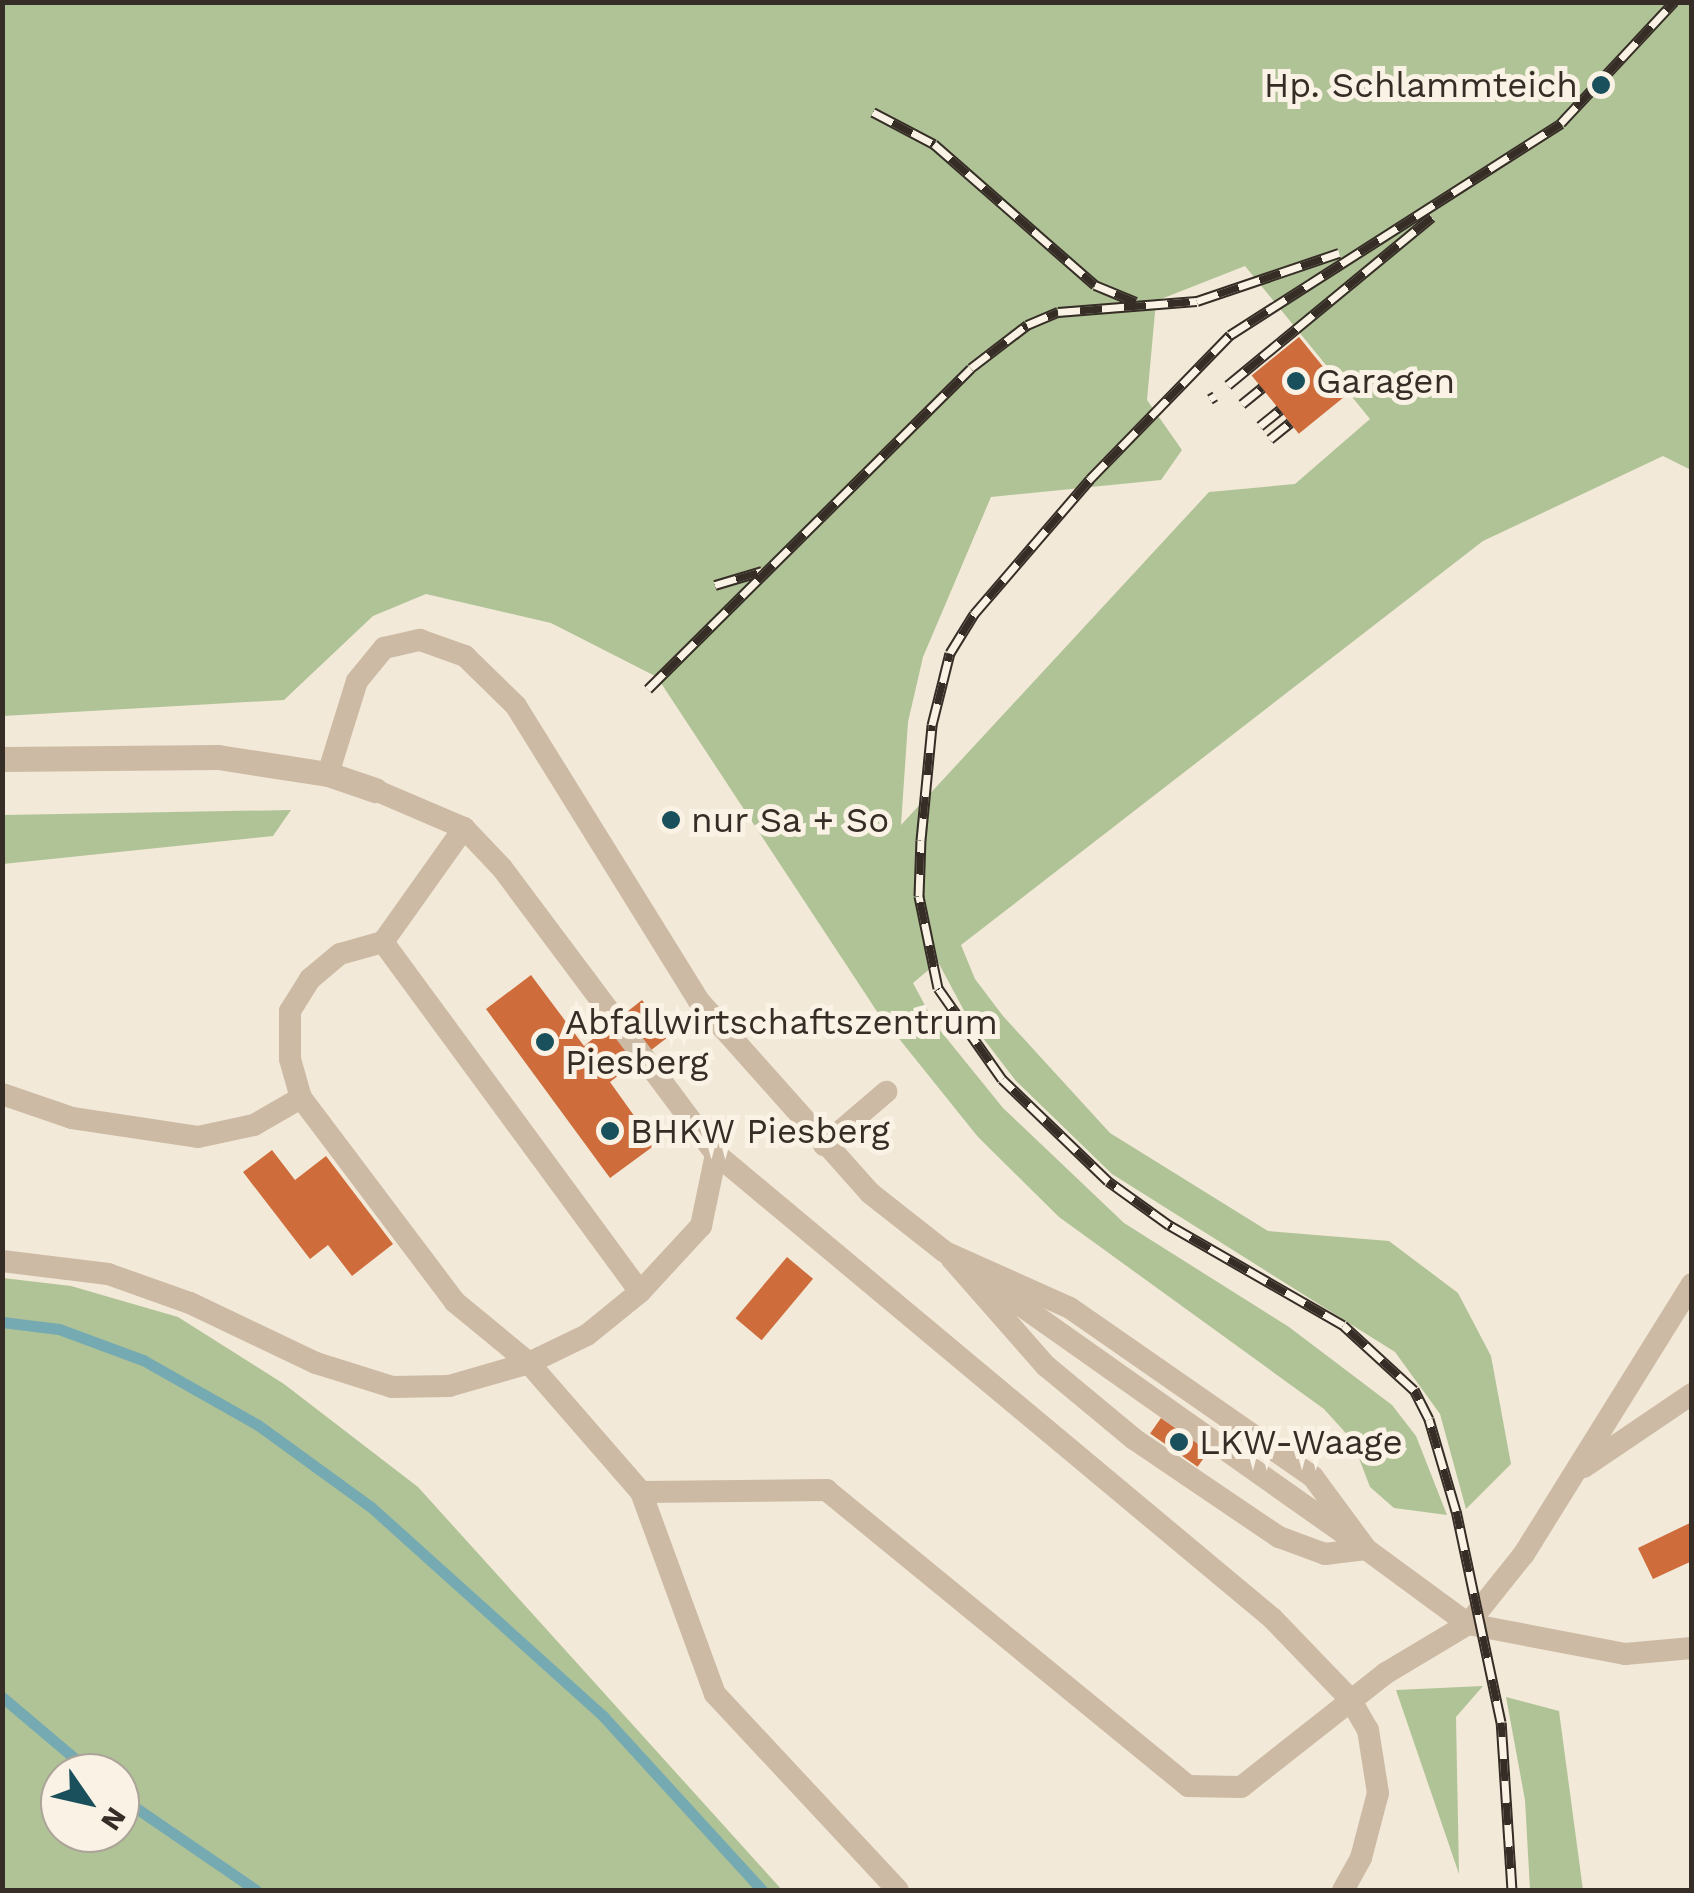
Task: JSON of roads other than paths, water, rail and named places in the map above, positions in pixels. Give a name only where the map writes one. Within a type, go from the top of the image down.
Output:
[{"type":"street","points":[[2,759],[218,757],[328,774],[374,790]]},
{"type":"lane","points":[[328,774],[357,681],[384,648],[420,640],[465,656],[516,706],[699,1002],[870,1193],[945,1252],[1046,1366],[1134,1439],[1279,1537],[1325,1554],[1366,1550]]},
{"type":"lane","points":[[374,790],[464,828],[502,868],[716,1154],[1272,1618],[1350,1699],[1368,1730],[1378,1794],[1361,1858],[1344,1890]]},
{"type":"lane","points":[[464,828],[383,942],[340,954],[310,979],[290,1011],[290,1058],[301,1098],[455,1302],[529,1363],[640,1492],[715,1694],[898,1890]]},
{"type":"lane","points":[[383,942],[640,1292]]},
{"type":"lane","points":[[824,1145],[886,1092]]},
{"type":"lane","points":[[2,1094],[72,1118],[198,1137],[254,1125],[301,1098]]},
{"type":"lane","points":[[2,1262],[108,1274],[190,1303],[316,1363],[392,1387],[449,1386],[529,1363],[587,1335],[640,1292],[702,1226],[716,1154]]},
{"type":"lane","points":[[945,1252],[1070,1308],[1222,1412],[1313,1477],[1366,1550],[1468,1624],[1626,1654],[1692,1648]]},
{"type":"lane","points":[[640,1492],[827,1490],[1188,1786],[1242,1787],[1350,1699],[1468,1624],[1577,1472],[1692,1284]]},
{"type":"lane","points":[[1577,1472],[1692,1394]]},
{"type":"waterway","points":[[2,1322],[59,1329],[143,1360],[258,1425],[371,1507],[603,1716],[762,1890]]},
{"type":"waterway","points":[[2,1697],[68,1753]]},
{"type":"waterway","points":[[140,1811],[256,1890]]},
{"type":"railway","points":[[1512,1890],[1501,1722],[1456,1511],[1429,1419],[1414,1390],[1343,1325],[1169,1225],[1108,1181],[1002,1079],[938,988],[919,896],[921,840],[932,725],[950,653],[974,614],[1090,479],[1230,335],[1561,123],[1674,2]]},
{"type":"railway","points":[[873,112],[934,144],[1095,285],[1136,302]]},
{"type":"railway","points":[[1228,385],[1432,217]]},
{"type":"railway","points":[[648,689],[971,368],[1027,325],[1058,312],[1197,301],[1339,253]]},
{"type":"railway","points":[[1242,404],[1262,388]]},
{"type":"railway","points":[[1210,399],[1215,396]]},
{"type":"railway","points":[[1260,426],[1280,410]]},
{"type":"railway","points":[[1270,439],[1290,423]]},
{"type":"railway","points":[[715,585],[762,571]]},
{"type":"place","name":"Hp. Schlammteich","points":[[1601,85]]},
{"type":"place","name":"Garagen","points":[[1296,381]]},
{"type":"place","name":"nur Sa + So","points":[[671,820]]},
{"type":"place","name":"Abfallwirtschaftszentrum Piesberg","points":[[545,1042]]},
{"type":"place","name":"BHKW Piesberg","points":[[610,1131]]},
{"type":"place","name":"LKW-Waage","points":[[1179,1442]]}]
